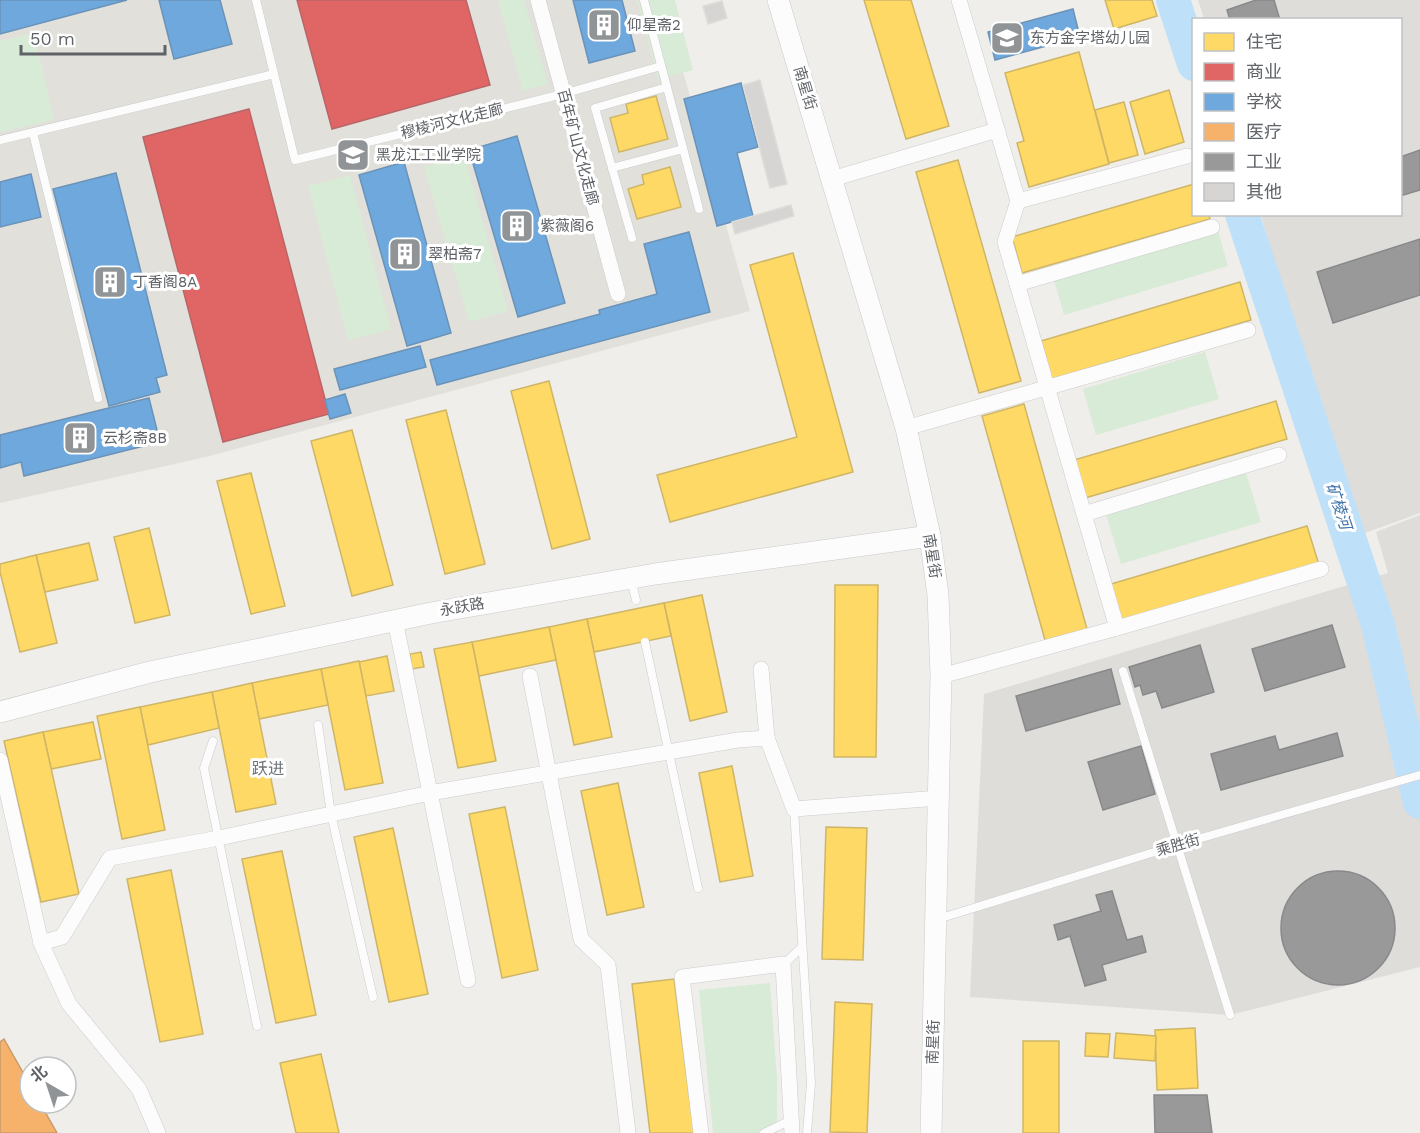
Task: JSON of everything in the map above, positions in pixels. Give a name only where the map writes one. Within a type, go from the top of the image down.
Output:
[{"type":"street","name":"百年矿山文化走廊","points":[[538,0],[618,294]]},
{"type":"street","name":"南星街","points":[[778,0],[906,428],[930,536],[938,595],[941,675],[931,1133]]},
{"type":"street","points":[[959,0],[1018,201],[1005,242],[1117,628]]},
{"type":"street","points":[[832,179],[998,130]]},
{"type":"street","points":[[1018,201],[1187,156]]},
{"type":"street","points":[[1017,284],[1212,227]]},
{"type":"street","points":[[906,428],[1248,330]]},
{"type":"street","points":[[1084,514],[1280,456]]},
{"type":"street","name":"永跃路","points":[[0,712],[150,672],[395,620],[631,578],[930,536]]},
{"type":"street","points":[[941,675],[1117,628],[1321,569]]},
{"type":"street","points":[[395,620],[468,980]]},
{"type":"street","points":[[761,669],[767,738],[794,809],[939,798]]},
{"type":"street","points":[[530,676],[580,939],[608,965],[628,1133]]},
{"type":"street","points":[[40,943],[62,937],[110,858],[219,838],[430,793],[738,740],[767,738]]},
{"type":"street","points":[[0,760],[40,943],[69,1004],[139,1089],[158,1133]]},
{"type":"street","points":[[701,1133],[682,977],[783,965],[791,1126]]},
{"type":"lane","name":"穆棱河文化走廊","points":[[256,0],[295,160],[563,94],[661,66]]},
{"type":"lane","points":[[644,0],[699,209]]},
{"type":"lane","points":[[0,141],[274,74]]},
{"type":"lane","points":[[632,238],[595,108],[666,87]]},
{"type":"lane","points":[[33,132],[98,398]]},
{"type":"lane","points":[[612,168],[683,149]]},
{"type":"lane","points":[[631,578],[636,600]]},
{"type":"lane","points":[[645,642],[698,888]]},
{"type":"lane","points":[[1123,671],[1230,1015]]},
{"type":"lane","points":[[318,725],[331,814],[373,997]]},
{"type":"lane","points":[[213,741],[204,768],[257,1026]]},
{"type":"lane","name":"乘胜街","points":[[936,919],[1177,845],[1420,775]]},
{"type":"lane","points":[[794,809],[811,1083],[807,1133]]},
{"type":"lane","points":[[783,965],[802,947]]},
{"type":"lane","points":[[764,1133],[791,1126]]},
{"type":"shaded area","name":"黑龙江工业学院","points":[[0,0],[663,0],[750,311],[206,457],[0,503]]},
{"type":"shaded area","points":[[1198,0],[1420,0],[1420,513],[1354,537],[1261,216],[1402,216],[1402,18],[1204,18]]},
{"type":"shaded area","points":[[1420,515],[1420,967],[1230,1015],[970,997],[984,694],[1388,573],[1376,532]]},
{"type":"green space","points":[[498,0],[524,0],[548,84],[523,91]]},
{"type":"green space","points":[[637,0],[675,0],[693,70],[658,79]]},
{"type":"green space","points":[[34,33],[54,120],[0,132],[0,41]]},
{"type":"green space","points":[[464,155],[508,311],[469,322],[424,167]]},
{"type":"green space","points":[[350,175],[391,329],[348,340],[308,186]]},
{"type":"green space","points":[[1218,231],[1228,266],[1064,315],[1054,280]]},
{"type":"green space","points":[[1205,352],[1219,399],[1096,435],[1083,389]]},
{"type":"green space","points":[[1246,473],[1261,522],[1121,564],[1106,515]]},
{"type":"green space","points":[[770,983],[777,1078],[777,1133],[713,1133],[699,990]]},
{"type":"building: 住宅","points":[[864,0],[911,0],[949,126],[906,139]]},
{"type":"building: 住宅","points":[[1105,0],[1152,0],[1157,16],[1114,29]]},
{"type":"building: 住宅","points":[[1079,52],[1109,164],[1029,187],[1017,143],[1024,141],[1005,73]]},
{"type":"building: 住宅","points":[[1169,90],[1184,142],[1145,154],[1130,102]]},
{"type":"building: 住宅","points":[[656,96],[668,139],[619,152],[610,118],[628,113],[626,104]]},
{"type":"building: 住宅","points":[[1124,102],[1138,155],[1109,163],[1095,110]]},
{"type":"building: 住宅","points":[[958,160],[1021,381],[979,393],[916,172]]},
{"type":"building: 住宅","points":[[670,167],[681,207],[637,219],[628,189],[644,184],[642,175]]},
{"type":"building: 住宅","points":[[1192,185],[1192,216],[1209,216],[1210,219],[1022,273],[1012,237]]},
{"type":"building: 住宅","points":[[793,253],[853,472],[670,522],[657,475],[797,437],[750,265]]},
{"type":"building: 住宅","points":[[1240,282],[1251,320],[1052,379],[1041,341]]},
{"type":"building: 住宅","points":[[549,381],[590,539],[552,549],[511,391]]},
{"type":"building: 住宅","points":[[1276,401],[1287,439],[1085,498],[1074,460]]},
{"type":"building: 住宅","points":[[1024,404],[1087,629],[1045,640],[982,416]]},
{"type":"building: 住宅","points":[[446,410],[485,564],[445,574],[406,420]]},
{"type":"building: 住宅","points":[[352,430],[393,585],[352,596],[311,441]]},
{"type":"building: 住宅","points":[[251,473],[285,606],[251,614],[217,481]]},
{"type":"building: 住宅","points":[[1307,526],[1319,565],[1122,623],[1111,584]]},
{"type":"building: 住宅","points":[[149,528],[170,615],[135,623],[114,537]]},
{"type":"building: 住宅","points":[[89,543],[98,580],[45,592],[36,555]]},
{"type":"building: 住宅","points":[[36,555],[57,643],[20,652],[0,564]]},
{"type":"building: 住宅","points":[[835,585],[878,585],[876,757],[834,757]]},
{"type":"building: 住宅","points":[[702,595],[727,712],[690,721],[664,603]]},
{"type":"building: 住宅","points":[[664,603],[671,636],[594,652],[587,619]]},
{"type":"building: 住宅","points":[[587,619],[612,737],[574,745],[549,627]]},
{"type":"building: 住宅","points":[[549,627],[556,660],[479,676],[472,642]]},
{"type":"building: 住宅","points":[[472,642],[496,761],[458,768],[434,649]]},
{"type":"building: 住宅","points":[[421,652],[424,667],[412,669],[410,654]]},
{"type":"building: 住宅","points":[[387,656],[394,691],[366,696],[359,662]]},
{"type":"building: 住宅","points":[[359,661],[383,783],[345,790],[321,669]]},
{"type":"building: 住宅","points":[[321,669],[328,705],[259,719],[252,683]]},
{"type":"building: 住宅","points":[[252,683],[276,804],[236,812],[212,692]]},
{"type":"building: 住宅","points":[[212,692],[219,728],[148,745],[140,707]]},
{"type":"building: 住宅","points":[[140,707],[165,830],[122,839],[97,716]]},
{"type":"building: 住宅","points":[[93,722],[101,759],[51,769],[43,732]]},
{"type":"building: 住宅","points":[[43,732],[79,894],[41,902],[4,741]]},
{"type":"building: 住宅","points":[[732,766],[753,876],[720,882],[699,773]]},
{"type":"building: 住宅","points":[[618,783],[644,907],[607,915],[581,791]]},
{"type":"building: 住宅","points":[[505,807],[538,970],[502,978],[469,814]]},
{"type":"building: 住宅","points":[[826,827],[867,828],[863,960],[822,959]]},
{"type":"building: 住宅","points":[[393,828],[428,994],[389,1002],[354,837]]},
{"type":"building: 住宅","points":[[282,851],[316,1015],[276,1023],[242,859]]},
{"type":"building: 住宅","points":[[171,870],[203,1034],[160,1042],[127,879]]},
{"type":"building: 住宅","points":[[674,979],[694,1133],[650,1133],[632,984]]},
{"type":"building: 住宅","points":[[835,1002],[872,1004],[867,1133],[830,1132]]},
{"type":"building: 住宅","points":[[1195,1028],[1198,1088],[1157,1090],[1155,1030]]},
{"type":"building: 住宅","points":[[1086,1033],[1110,1034],[1108,1057],[1085,1056]]},
{"type":"building: 住宅","points":[[1116,1033],[1156,1036],[1155,1061],[1114,1058]]},
{"type":"building: 住宅","points":[[1023,1041],[1059,1041],[1059,1133],[1023,1133]]},
{"type":"building: 住宅","points":[[321,1054],[339,1133],[296,1133],[280,1063]]},
{"type":"building: 商业","points":[[297,0],[466,0],[490,85],[332,129]]},
{"type":"building: 商业","points":[[249,109],[329,414],[223,442],[143,137]]},
{"type":"building: 学校","points":[[0,0],[127,0],[0,34]]},
{"type":"building: 学校","points":[[159,0],[220,0],[232,44],[174,59]]},
{"type":"building: 学校","name":"仰星斋2","points":[[573,0],[622,0],[635,51],[589,63]]},
{"type":"building: 学校","points":[[1073,9],[1080,37],[995,60],[988,32]]},
{"type":"building: 学校","points":[[741,83],[758,147],[737,153],[753,216],[717,226],[684,99]]},
{"type":"building: 学校","name":"紫薇阁6","points":[[517,136],[565,303],[518,317],[469,150]]},
{"type":"building: 学校","name":"翠柏斋7","points":[[404,162],[451,333],[407,346],[359,175]]},
{"type":"building: 学校","name":"丁香阁8A","points":[[116,173],[167,375],[156,378],[160,392],[109,406],[53,189]]},
{"type":"building: 学校","points":[[31,174],[41,217],[0,227],[0,182]]},
{"type":"building: 学校","points":[[689,232],[710,312],[437,385],[430,360],[600,314],[599,310],[657,294],[644,244]]},
{"type":"building: 学校","points":[[420,346],[426,367],[340,390],[334,369]]},
{"type":"building: 学校","points":[[345,394],[351,413],[330,419],[325,400]]},
{"type":"building: 学校","name":"云杉斋8B","points":[[149,398],[160,442],[24,476],[21,462],[0,468],[0,435]]},
{"type":"building: 医疗","points":[[4,1039],[18,1064],[18,1115],[47,1115],[57,1133],[0,1133],[0,1042]]},
{"type":"building: 工业","points":[[1256,0],[1274,0],[1279,18],[1229,18],[1227,10]]},
{"type":"building: 工业","points":[[1420,150],[1420,190],[1402,195],[1402,156]]},
{"type":"building: 工业","points":[[1420,239],[1420,295],[1333,323],[1317,272]]},
{"type":"building: 工业","points":[[1332,625],[1345,667],[1265,691],[1252,649]]},
{"type":"building: 工业","points":[[1200,645],[1214,692],[1162,708],[1156,691],[1143,695],[1140,685],[1135,687],[1129,667]]},
{"type":"building: 工业","points":[[1111,669],[1120,704],[1026,731],[1016,696]]},
{"type":"building: 工业","points":[[1337,733],[1343,756],[1221,790],[1211,754],[1275,736],[1279,750]]},
{"type":"building: 工业","points":[[1141,746],[1155,794],[1103,810],[1088,762]]},
{"type":"building: 工业","points":[[1338,871],[1360,875],[1378,888],[1391,906],[1395,928],[1391,950],[1378,968],[1360,981],[1338,985],[1316,981],[1298,968],[1285,950],[1281,928],[1285,906],[1298,888],[1316,875]]},
{"type":"building: 工业","points":[[1112,891],[1127,940],[1142,936],[1146,952],[1102,965],[1106,980],[1085,986],[1070,936],[1058,940],[1054,925],[1101,911],[1096,895]]},
{"type":"building: 工业","points":[[1154,1095],[1207,1095],[1212,1133],[1155,1133]]},
{"type":"building: 其他","points":[[722,1],[727,18],[708,24],[703,6]]},
{"type":"building: 其他","points":[[760,80],[787,184],[770,188],[743,85]]},
{"type":"building: 其他","points":[[791,205],[794,216],[735,234],[732,222]]},
{"type":"waterway","name":"矿棱河","points":[[1173,0],[1192,58]]},
{"type":"waterway","name":"矿棱河","points":[[1243,216],[1378,625],[1420,802]]},
{"type":"place","name":"仰星斋2","points":[[604,25]]},
{"type":"place","name":"东方金字塔幼儿园","points":[[1007,38]]},
{"type":"place","name":"黑龙江工业学院","points":[[353,155]]},
{"type":"place","name":"紫薇阁6","points":[[517,226]]},
{"type":"place","name":"翠柏斋7","points":[[405,254]]},
{"type":"place","name":"丁香阁8A","points":[[110,282]]},
{"type":"place","name":"云杉斋8B","points":[[80,438]]},
{"type":"district","name":"跃进","points":[[268,768]]}]
